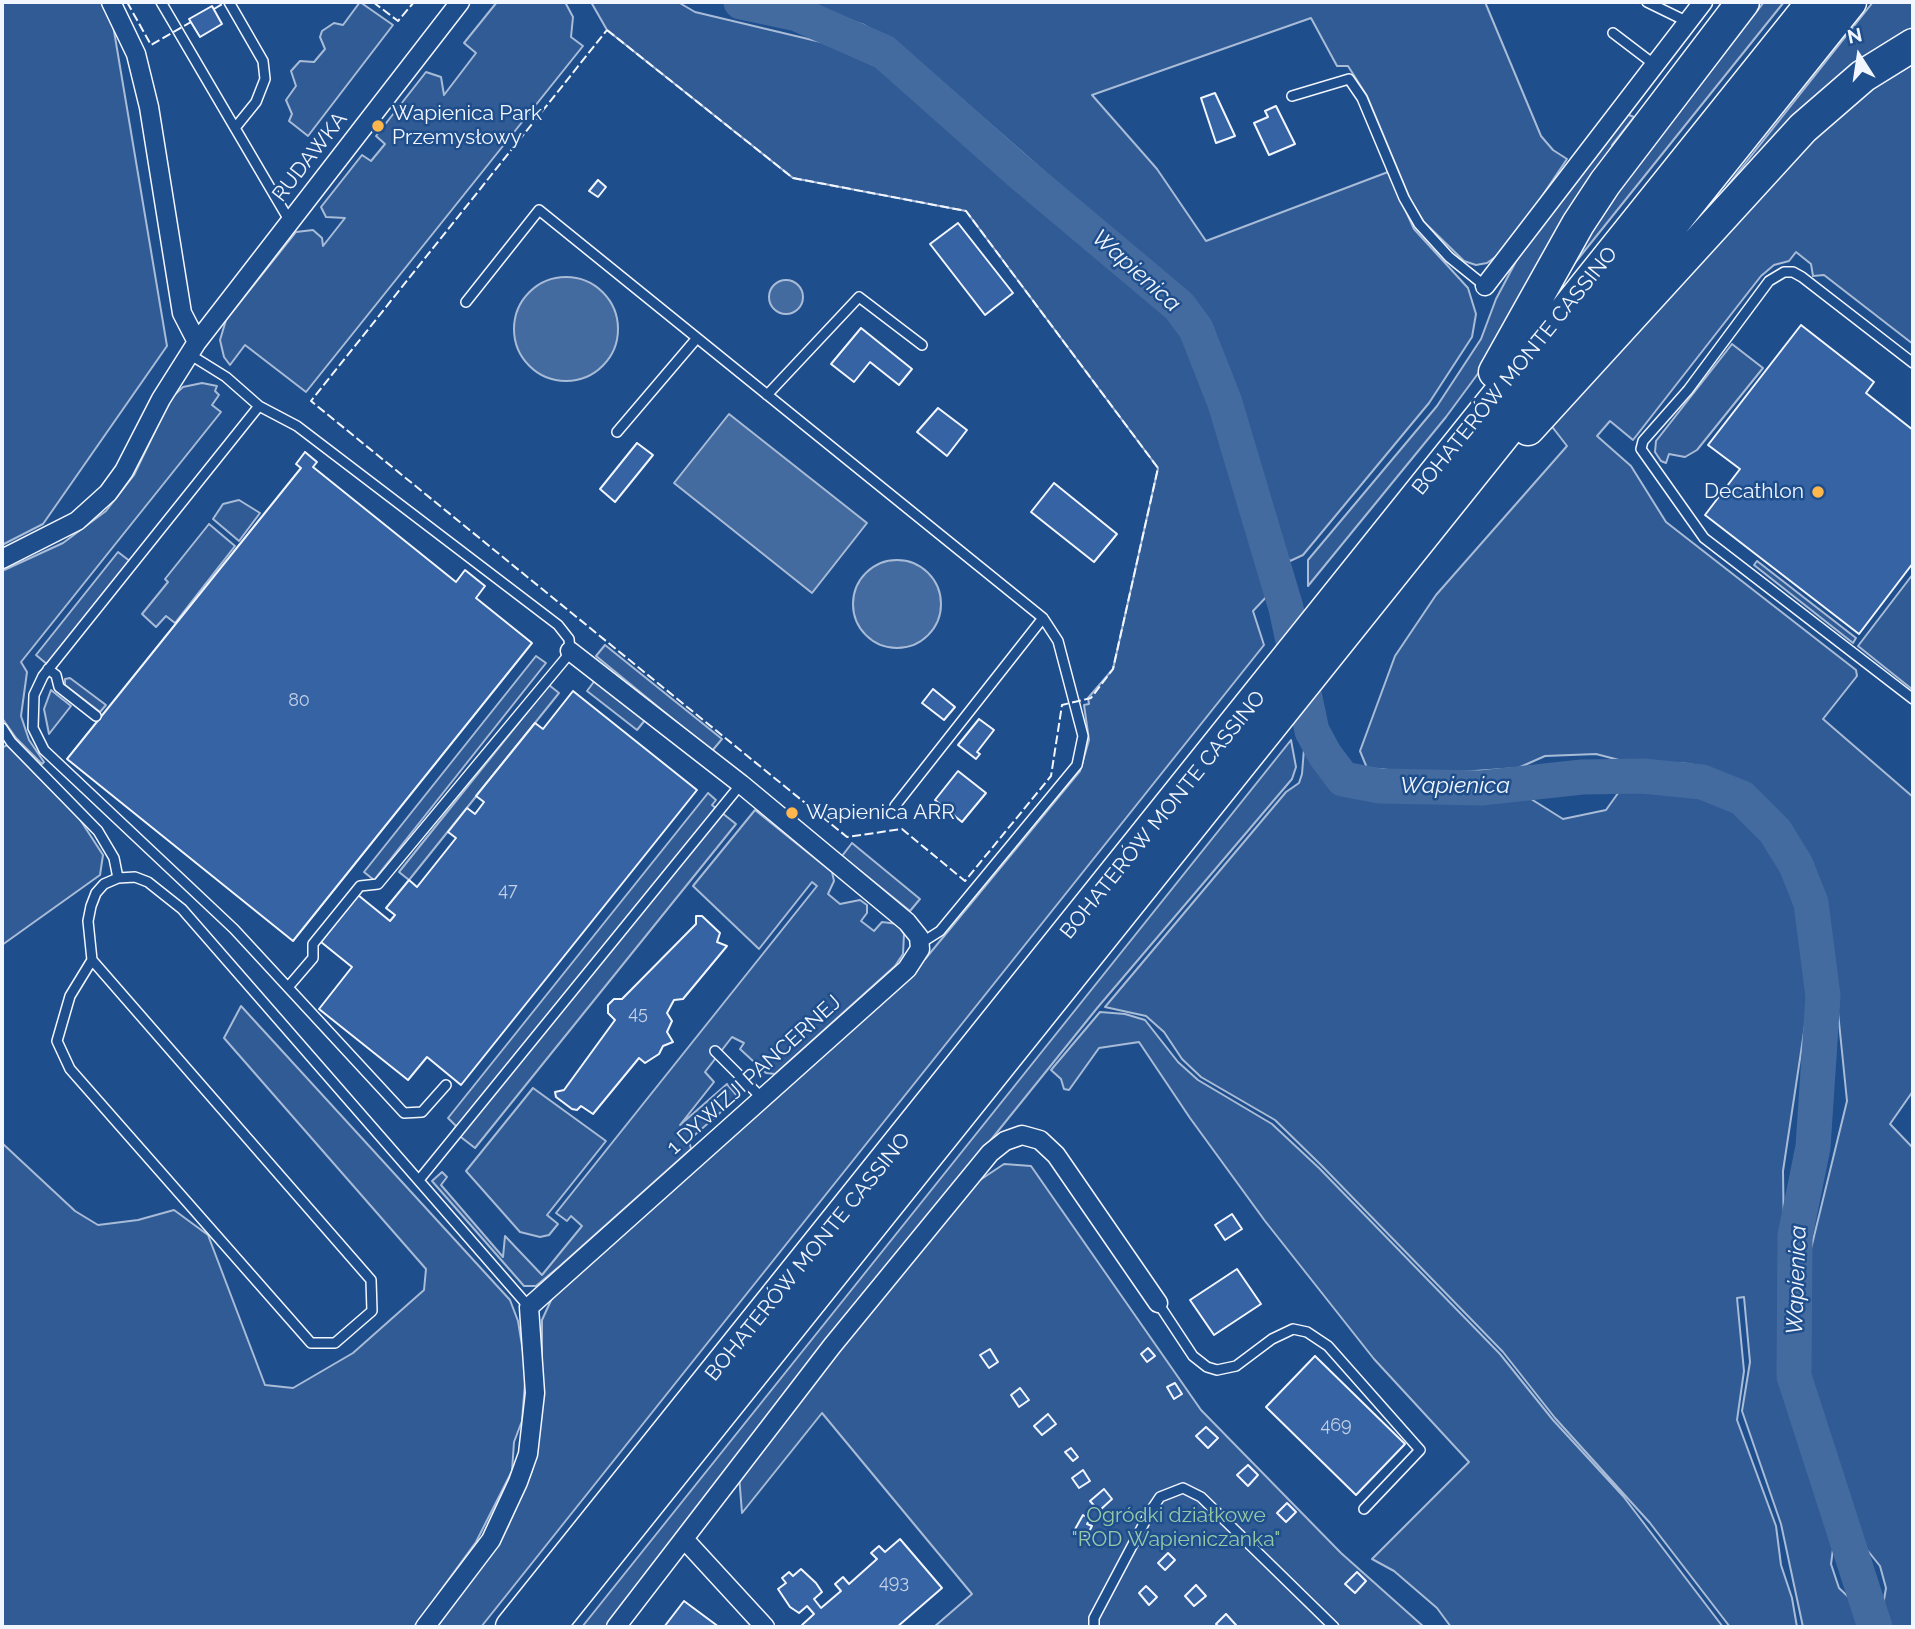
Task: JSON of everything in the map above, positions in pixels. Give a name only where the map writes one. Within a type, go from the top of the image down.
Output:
[{"type":"highway","points":[[1436,471],[1585,214],[1651,119],[1744,2]]},
{"type":"highway","name":"BOHATERÓW MONTE CASSINO","points":[[512,1627],[1813,2]]},
{"type":"highway","name":"BOHATERÓW MONTE CASSINO","points":[[550,1627],[1850,2]]},
{"type":"highway","points":[[1421,536],[1559,399],[1803,128],[1863,76],[1913,45]]},
{"type":"street","points":[[111,2],[136,54],[149,107],[182,313],[193,348]]},
{"type":"street","name":"RUDAWKA","points":[[2,559],[77,521],[108,493],[124,471],[193,348],[289,220],[460,2]]},
{"type":"street","points":[[1485,286],[1568,173],[1703,2]]},
{"type":"street","points":[[570,650],[740,784],[907,922],[921,943]]},
{"type":"street","name":"1 DYWIZJI PANCERNEJ","points":[[529,1307],[907,969],[916,958],[921,943]]},
{"type":"street","points":[[616,1627],[832,1346],[990,1153],[1004,1140],[1022,1135],[1040,1140],[1056,1155],[1157,1303]]},
{"type":"street","points":[[425,1627],[491,1540],[518,1482],[527,1454],[535,1393],[529,1307]]},
{"type":"street","points":[[685,1540],[765,1627]]},
{"type":"lane","points":[[161,2],[289,220]]},
{"type":"lane","points":[[229,2],[263,61],[265,79],[257,102],[235,128]]},
{"type":"lane","points":[[1647,2],[1688,22]]},
{"type":"lane","points":[[1613,33],[1655,65]]},
{"type":"lane","points":[[1292,96],[1349,79],[1362,98],[1404,198],[1419,224],[1448,257],[1485,286]]},
{"type":"lane","points":[[466,302],[538,210],[1043,618],[1058,641],[1083,736],[1077,765],[940,931],[921,943]]},
{"type":"lane","points":[[1913,363],[1802,277],[1793,272],[1784,272],[1769,281],[1688,390],[1643,442],[1641,449],[1704,538],[1913,699]]},
{"type":"lane","points":[[767,395],[859,297],[922,345]]},
{"type":"lane","points":[[617,432],[697,338]]},
{"type":"lane","points":[[193,348],[259,406],[297,426],[558,625],[569,639],[570,650],[378,884],[360,886],[313,944],[313,958],[289,985]]},
{"type":"lane","points":[[259,406],[38,683],[32,709],[33,727],[44,750],[234,929],[289,985],[404,1113],[422,1112],[446,1085]]},
{"type":"lane","points":[[895,806],[1043,618]]},
{"type":"lane","points":[[48,669],[56,675],[59,687],[96,716]]},
{"type":"lane","points":[[2,728],[11,742],[98,831],[114,858],[118,878]]},
{"type":"lane","points":[[419,1180],[740,784]]},
{"type":"lane","points":[[92,960],[70,996],[57,1041],[69,1069],[311,1343],[335,1343],[372,1311],[372,1280],[92,960],[88,921],[96,893],[104,884],[118,878],[135,877],[148,882],[182,909],[529,1307]]},
{"type":"lane","points":[[715,1051],[761,1097]]},
{"type":"lane","points":[[1157,1303],[1193,1356],[1207,1367],[1217,1370],[1236,1366],[1272,1339],[1293,1329],[1307,1332],[1328,1346],[1420,1450],[1364,1509]]},
{"type":"lane","points":[[1094,1627],[1094,1618],[1150,1512],[1160,1497],[1183,1488],[1201,1497],[1334,1627]]},
{"type":"shaded area","points":[[2,2],[103,2],[112,19],[167,346],[43,524],[2,545]]},
{"type":"shaded area","points":[[360,2],[393,25],[308,136],[289,121],[292,114],[286,100],[296,86],[291,71],[300,61],[314,62],[325,49],[320,37],[322,31],[334,23],[343,25]]},
{"type":"shaded area","points":[[497,2],[565,2],[573,17],[571,37],[583,46],[306,392],[245,345],[230,365],[224,357],[220,340],[226,320],[296,232],[313,230],[322,238],[323,246],[345,218],[326,217],[321,207],[362,155],[371,161],[385,144],[376,136],[426,72],[441,77],[444,95],[476,53],[464,43]]},
{"type":"shaded area","points":[[591,2],[678,2],[695,12],[825,43],[878,67],[1010,184],[1167,310],[1191,349],[1208,389],[1269,594],[1253,611],[1264,645],[481,1627],[437,1627],[507,1528],[532,1471],[542,1413],[542,1320],[553,1296],[872,1011],[926,958],[1080,771],[1089,740],[1084,705],[1089,704],[1088,698],[1113,669],[1158,468],[966,211],[793,178],[607,30]]},
{"type":"shaded area","points":[[785,2],[1485,2],[1541,136],[1553,150],[1567,159],[1526,220],[1498,255],[1487,263],[1476,265],[1464,261],[1424,222],[1410,199],[1367,96],[1348,66],[1337,66],[1311,18],[1092,95],[1157,169],[1206,241],[1388,172],[1414,229],[1468,288],[1476,314],[1472,337],[1429,403],[1303,555],[1290,561],[1282,550],[1214,331],[1186,296],[904,49],[864,25],[812,7]]},
{"type":"shaded area","points":[[1764,2],[1784,2],[1562,279],[1580,241]]},
{"type":"shaded area","points":[[1873,2],[1913,2],[1913,30],[1675,252]]},
{"type":"shaded area","points":[[1913,57],[1913,344],[1824,275],[1813,276],[1811,264],[1796,252],[1789,261],[1774,265],[1761,276],[1633,440],[1610,421],[1597,436],[1631,466],[1666,522],[1856,670],[1857,676],[1823,719],[1913,797],[1913,1091],[1890,1124],[1913,1148],[1913,1627],[1888,1627],[1882,1611],[1886,1588],[1880,1566],[1856,1536],[1825,1456],[1809,1389],[1803,1332],[1807,1265],[1847,1101],[1832,953],[1821,901],[1790,833],[1764,805],[1734,783],[1690,764],[1619,760],[1596,754],[1545,756],[1518,768],[1432,774],[1367,768],[1360,751],[1395,656],[1436,595],[1567,446],[1550,424],[1810,136]]},
{"type":"shaded area","points":[[1624,113],[1634,117],[1612,145],[1615,148],[1488,360],[1446,417],[1308,586],[1308,560],[1437,406],[1481,339],[1496,299],[1522,250]]},
{"type":"shaded area","points":[[566,277],[586,281],[603,292],[614,309],[618,329],[614,349],[603,366],[586,377],[566,381],[546,377],[529,366],[518,349],[514,329],[518,309],[529,292],[546,281]]},
{"type":"shaded area","points":[[786,280],[798,285],[803,297],[798,309],[786,314],[774,309],[769,297],[774,285]]},
{"type":"shaded area","points":[[1732,344],[1763,368],[1697,450],[1685,457],[1669,454],[1666,463],[1661,461],[1655,452],[1656,441]]},
{"type":"shaded area","points":[[202,383],[217,386],[215,391],[219,395],[212,405],[221,412],[21,662],[27,672],[21,716],[29,740],[44,762],[42,764],[16,738],[2,718],[2,571],[63,543],[106,511],[134,475],[171,398],[183,387]]},
{"type":"shaded area","points":[[729,414],[867,523],[812,593],[674,483]]},
{"type":"shaded area","points":[[239,500],[260,513],[239,541],[213,519],[223,504]]},
{"type":"shaded area","points":[[209,524],[235,546],[175,623],[166,616],[156,627],[142,614],[168,582],[165,579]]},
{"type":"shaded area","points":[[118,552],[131,562],[48,665],[36,655]]},
{"type":"shaded area","points":[[897,560],[914,563],[928,573],[938,587],[941,604],[938,621],[928,635],[914,645],[897,648],[880,645],[866,635],[856,621],[853,604],[856,587],[866,573],[880,563]]},
{"type":"shaded area","points":[[1757,561],[1856,638],[1853,643],[1754,565]]},
{"type":"shaded area","points":[[1913,574],[1913,690],[1858,646]]},
{"type":"shaded area","points":[[605,645],[722,739],[712,751],[596,656]]},
{"type":"shaded area","points":[[536,656],[546,663],[374,880],[364,872]]},
{"type":"shaded area","points":[[70,678],[106,705],[100,712],[65,685],[65,679]]},
{"type":"shaded area","points":[[596,679],[646,719],[637,730],[587,691]]},
{"type":"shaded area","points":[[549,685],[559,693],[409,880],[399,872]]},
{"type":"shaded area","points":[[51,690],[71,706],[49,734],[44,709]]},
{"type":"shaded area","points":[[1305,736],[1326,774],[1348,789],[1388,794],[1523,794],[1563,819],[1606,810],[1621,789],[1669,786],[1722,799],[1753,820],[1782,866],[1804,924],[1809,999],[1783,1171],[1785,1307],[1782,1342],[1788,1390],[1834,1542],[1831,1564],[1839,1588],[1859,1607],[1865,1627],[1803,1627],[1781,1524],[1742,1411],[1750,1362],[1744,1297],[1737,1298],[1744,1371],[1737,1420],[1776,1526],[1781,1565],[1792,1598],[1797,1627],[1730,1627],[1650,1523],[1555,1418],[1503,1352],[1322,1166],[1275,1120],[1201,1077],[1182,1059],[1164,1032],[1146,1016],[1105,1007],[1286,792],[1299,783]]},
{"type":"shaded area","points":[[1291,740],[1296,767],[1292,779],[1098,1007],[828,1342],[608,1627],[582,1627]]},
{"type":"shaded area","points":[[7,745],[79,818],[103,855],[100,875],[2,945],[2,748]]},
{"type":"shaded area","points":[[708,793],[716,800],[712,805],[736,824],[475,1148],[453,1131],[456,1126],[448,1118]]},
{"type":"shaded area","points":[[755,810],[832,872],[834,881],[828,894],[840,904],[860,900],[867,905],[867,913],[861,921],[874,931],[882,922],[898,924],[904,934],[903,954],[895,966],[775,1074],[766,1073],[740,1049],[744,1043],[732,1037],[705,1072],[714,1082],[680,1125],[727,1084],[738,1097],[689,1140],[691,1149],[561,1265],[536,1286],[524,1286],[432,1181],[442,1172],[447,1177],[441,1185],[503,1257],[505,1236],[542,1275],[582,1226],[571,1216],[567,1221],[556,1213],[817,886],[812,882],[759,949],[693,886]]},
{"type":"shaded area","points":[[852,843],[920,899],[910,911],[842,856]]},
{"type":"shaded area","points":[[241,1006],[510,1300],[518,1321],[526,1370],[522,1421],[514,1442],[512,1471],[476,1542],[414,1627],[2,1627],[2,1143],[75,1211],[98,1225],[138,1220],[174,1210],[208,1235],[265,1385],[293,1388],[353,1353],[424,1290],[426,1269],[224,1038]]},
{"type":"shaded area","points":[[1100,1012],[1125,1014],[1145,1020],[1178,1062],[1198,1080],[1272,1124],[1319,1168],[1500,1354],[1553,1420],[1623,1496],[1723,1627],[1451,1627],[1437,1608],[1394,1571],[1372,1559],[1469,1462],[1374,1359],[1265,1221],[1139,1042],[1099,1048],[1069,1090],[1064,1089],[1061,1079],[1051,1070]]},
{"type":"shaded area","points":[[533,1088],[606,1141],[547,1215],[558,1224],[549,1235],[540,1237],[520,1232],[466,1171]]},
{"type":"shaded area","points":[[1004,1164],[1031,1166],[1201,1410],[1341,1553],[1424,1627],[934,1627],[972,1594],[822,1413],[742,1513],[739,1475],[836,1349],[977,1182]]},
{"type":"building","points":[[212,6],[222,24],[200,37],[189,19]]},
{"type":"building","points":[[1215,93],[1235,136],[1216,143],[1201,98]]},
{"type":"building","points":[[1276,106],[1295,144],[1269,155],[1254,123],[1268,117],[1265,111]]},
{"type":"building","points":[[598,180],[606,187],[598,197],[589,191]]},
{"type":"building","points":[[958,223],[1013,293],[985,315],[930,244]]},
{"type":"building","name":"Decathlon","points":[[1801,325],[1874,382],[1866,393],[1913,430],[1913,563],[1859,634],[1705,515],[1740,469],[1708,445]]},
{"type":"building","points":[[861,328],[912,369],[899,385],[870,362],[854,382],[831,364]]},
{"type":"building","points":[[938,408],[967,430],[947,456],[917,432]]},
{"type":"building","points":[[637,443],[653,455],[615,502],[600,489]]},
{"type":"building","points":[[305,452],[317,462],[313,467],[456,582],[465,570],[485,586],[476,598],[532,643],[293,941],[67,759],[301,468],[296,464]]},
{"type":"building","points":[[1054,483],[1117,534],[1094,562],[1031,512]]},
{"type":"building","points":[[933,689],[955,707],[944,720],[922,703]]},
{"type":"building","points":[[573,691],[697,790],[461,1085],[427,1057],[408,1080],[319,1009],[352,967],[321,942],[358,895],[390,921],[395,915],[386,908],[409,880],[417,887],[456,838],[448,832],[467,808],[475,814],[484,802],[476,796],[535,723],[543,729]]},
{"type":"building","points":[[979,719],[994,730],[977,752],[980,754],[976,759],[958,745]]},
{"type":"building","points":[[958,771],[986,793],[962,822],[935,800]]},
{"type":"building","points":[[696,916],[702,916],[720,933],[717,942],[727,946],[683,999],[674,1000],[667,1013],[672,1021],[667,1032],[673,1042],[663,1046],[659,1054],[645,1063],[639,1058],[593,1114],[581,1106],[577,1110],[572,1109],[556,1097],[555,1092],[564,1090],[615,1020],[608,1013],[608,1005],[614,999],[622,999],[696,924]]},
{"type":"building","points":[[1232,1214],[1242,1229],[1225,1240],[1215,1225]]},
{"type":"building","points":[[1237,1269],[1261,1304],[1214,1335],[1190,1300]]},
{"type":"building","points":[[1148,1348],[1155,1356],[1147,1362],[1141,1354]]},
{"type":"building","points":[[990,1349],[998,1362],[989,1368],[980,1355]]},
{"type":"building","points":[[1315,1356],[1405,1444],[1356,1495],[1266,1407]]},
{"type":"building","points":[[1175,1383],[1182,1394],[1174,1399],[1167,1387]]},
{"type":"building","points":[[1020,1388],[1029,1400],[1019,1407],[1011,1395]]},
{"type":"building","points":[[1048,1414],[1056,1424],[1042,1435],[1034,1426]]},
{"type":"building","points":[[1206,1427],[1218,1438],[1208,1448],[1196,1436]]},
{"type":"building","points":[[1071,1448],[1078,1457],[1073,1461],[1065,1452]]},
{"type":"building","points":[[1248,1465],[1258,1475],[1248,1486],[1237,1475]]},
{"type":"building","points":[[1083,1470],[1090,1481],[1079,1488],[1072,1478]]},
{"type":"building","points":[[1104,1489],[1112,1499],[1099,1511],[1090,1501]]},
{"type":"building","points":[[1287,1503],[1296,1512],[1286,1522],[1277,1513]]},
{"type":"building","points":[[1083,1515],[1090,1519],[1087,1524],[1092,1526],[1086,1537],[1074,1531]]},
{"type":"building","points":[[900,1539],[942,1588],[897,1627],[804,1627],[802,1625],[814,1614],[807,1606],[799,1613],[790,1607],[778,1589],[786,1583],[782,1578],[789,1572],[793,1576],[801,1569],[822,1592],[814,1599],[821,1608],[841,1591],[835,1584],[843,1577],[849,1584],[877,1559],[871,1553],[879,1546],[885,1552]]},
{"type":"building","points":[[1168,1553],[1175,1560],[1165,1570],[1158,1563]]},
{"type":"building","points":[[1357,1572],[1366,1581],[1355,1593],[1345,1584]]},
{"type":"building","points":[[1196,1585],[1206,1596],[1194,1606],[1185,1596]]},
{"type":"building","points":[[1146,1586],[1157,1597],[1149,1605],[1139,1593]]},
{"type":"building","points":[[684,1601],[719,1627],[664,1627]]},
{"type":"building","points":[[1226,1614],[1236,1625],[1234,1627],[1219,1627],[1216,1624]]},
{"type":"waterway","name":"Wapienica","points":[[741,2],[797,14],[884,52],[1017,170],[1179,306],[1196,329],[1225,403],[1286,608],[1312,731],[1325,755],[1343,779],[1380,786],[1481,788],[1582,777],[1643,776],[1702,782],[1742,798],[1775,831],[1796,865],[1811,903],[1823,996],[1813,1147],[1795,1236],[1794,1376],[1875,1627]]},
{"type":"fence","points":[[127,2],[151,45],[191,22]]},
{"type":"fence","points":[[214,9],[226,2]]},
{"type":"fence","points":[[373,2],[398,21],[414,2]]},
{"type":"fence","points":[[607,30],[793,178],[966,211],[1158,468],[1113,669],[1091,698],[1062,705],[1051,776],[965,881],[902,829],[847,837],[311,401],[607,30]]},
{"type":"place","name":"Wapienica Park Przemysłowy","points":[[378,126]]},
{"type":"place","name":"Decathlon","points":[[1818,492]]},
{"type":"place","name":"Wapienica ARR","points":[[792,813]]},
{"type":"park label","name":"Ogródki działkowe \"ROD Wapieniczanka\"","points":[[1176,1528]]}]
